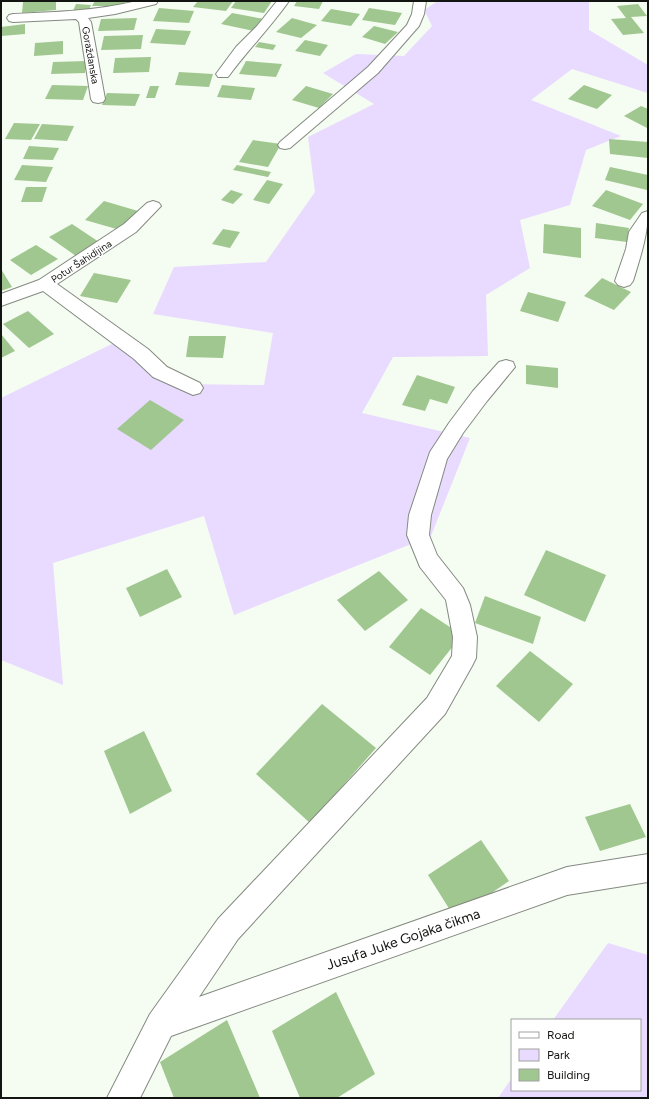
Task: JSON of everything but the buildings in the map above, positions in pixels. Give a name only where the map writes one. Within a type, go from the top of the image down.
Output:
[{"type":"street","name":"Goraždanska","points":[[98,100],[85,22],[80,15],[115,10],[152,1]]},
{"type":"street","points":[[224,74],[241,50],[262,29],[283,1]]},
{"type":"street","points":[[285,145],[373,70],[413,26],[418,14],[420,1]]},
{"type":"street","points":[[13,18],[80,15]]},
{"type":"street","name":"Potur Šahidijina","points":[[1,300],[45,284],[130,228],[153,206]]},
{"type":"street","points":[[624,281],[634,249],[637,232],[648,216]]},
{"type":"street","points":[[45,284],[121,339],[160,372],[193,388]]},
{"type":"street","points":[[123,1098],[161,1025],[228,929],[436,706],[464,658],[465,637],[462,616],[455,595],[428,560],[418,535],[420,514],[437,458],[456,428],[480,396],[506,367]]},
{"type":"street","name":"Jusufa Juke Gojaka čikma","points":[[161,1025],[567,881],[648,868]]},
{"type":"green space","points":[[438,1],[589,1],[589,30],[648,65],[648,93],[572,69],[531,100],[621,136],[586,150],[570,205],[520,220],[530,268],[486,295],[488,356],[393,357],[362,413],[470,438],[431,536],[234,615],[204,516],[53,563],[63,685],[1,660],[1,398],[114,343],[181,384],[264,385],[273,333],[153,314],[174,267],[266,262],[315,192],[308,137],[374,104],[323,73],[356,54],[404,56],[432,26],[424,10]]},
{"type":"green space","points":[[608,943],[648,955],[648,1098],[498,1098],[511,1079],[511,1091],[641,1091],[641,1019],[554,1019]]}]
